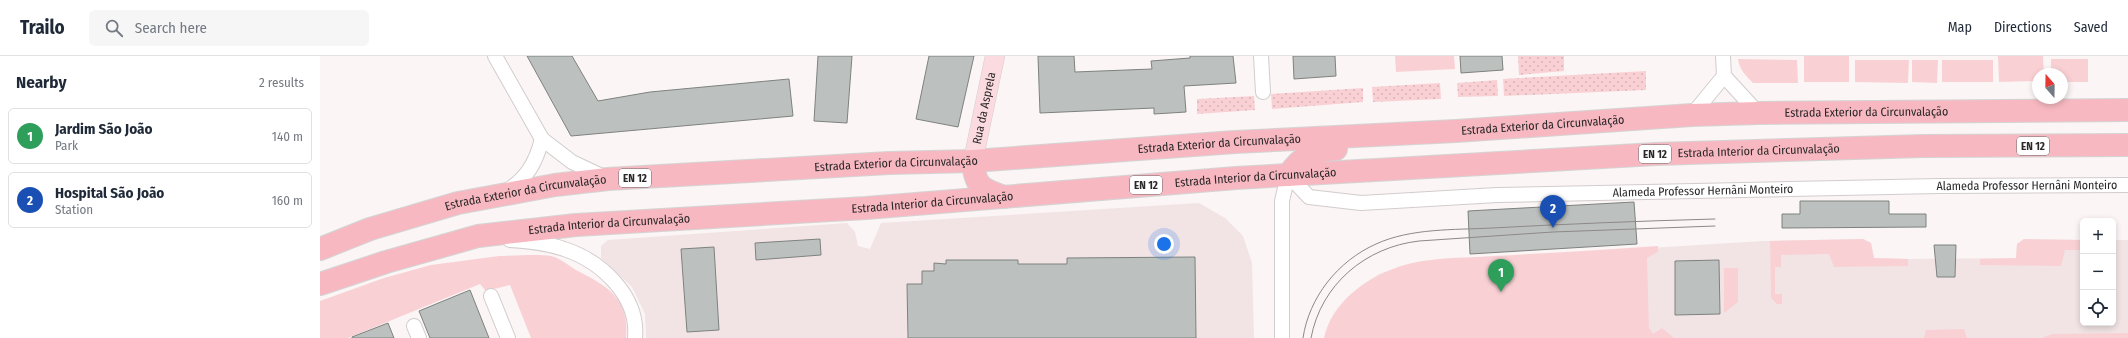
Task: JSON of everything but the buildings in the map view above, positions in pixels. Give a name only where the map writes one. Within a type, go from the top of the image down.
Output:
[{"type":"main road","name":"Estrada Exterior da Circunvalação","points":[[320,250],[370,229],[458,203],[555,185],[608,179],[881,163],[967,161],[1235,142],[1438,132],[1692,115],[1758,113],[2128,110]]},
{"type":"main road","points":[[1288,175],[1306,155],[1319,150],[1410,145],[1438,132]]},
{"type":"main road","name":"Estrada Interior da Circunvalação","points":[[320,284],[386,262],[478,236],[576,225],[866,208],[1288,175],[1656,154],[1931,146],[2128,145]]},
{"type":"main road","points":[[967,161],[977,184],[985,190],[1005,197]]},
{"type":"main road","points":[[953,200],[965,185],[968,177],[967,161]]},
{"type":"street","points":[[495,56],[542,139],[572,162],[608,179]]},
{"type":"street","name":"Rua da Asprela","points":[[967,161],[995,56]]},
{"type":"street","points":[[1262,56],[1263,92]]},
{"type":"street","points":[[1723,56],[1724,76],[1758,113]]},
{"type":"street","points":[[1692,115],[1724,76]]},
{"type":"street","points":[[498,196],[521,180],[533,166],[542,139]]},
{"type":"street","points":[[1282,338],[1282,200],[1288,175]]},
{"type":"street","name":"Alameda Professor Hernâni Monteiro","points":[[1288,175],[1309,197],[1361,203],[1497,194],[1939,186],[2128,185]]},
{"type":"street","points":[[478,236],[532,242],[564,248],[582,255],[606,272],[623,292],[632,310],[635,338]]},
{"type":"street","points":[[492,296],[508,338]]},
{"type":"shaded area","points":[[1395,56],[1454,56],[1455,69],[1396,72]]},
{"type":"shaded area","points":[[1518,56],[1564,56],[1564,71],[1519,75]]},
{"type":"shaded area","points":[[1804,56],[1849,56],[1849,82],[1804,82]]},
{"type":"shaded area","points":[[1998,56],[2043,56],[2044,68],[2032,68],[2032,81],[1999,82]]},
{"type":"shaded area","points":[[1738,59],[1797,60],[1798,83],[1753,83],[1741,69]]},
{"type":"shaded area","points":[[2051,59],[2088,59],[2088,82],[2068,82],[2068,68],[2051,68]]},
{"type":"shaded area","points":[[1855,60],[1909,60],[1908,83],[1855,82]]},
{"type":"shaded area","points":[[1912,60],[1938,60],[1937,83],[1912,82]]},
{"type":"shaded area","points":[[1942,60],[1993,60],[1993,82],[1942,82]]},
{"type":"shaded area","points":[[1646,71],[1646,90],[1504,96],[1503,79]]},
{"type":"shaded area","points":[[1497,80],[1498,96],[1458,97],[1457,83]]},
{"type":"shaded area","points":[[1440,83],[1441,99],[1373,102],[1372,87]]},
{"type":"shaded area","points":[[1363,88],[1363,102],[1272,109],[1271,94]]},
{"type":"shaded area","points":[[1254,96],[1255,110],[1197,114],[1197,99]]},
{"type":"shaded area","points":[[1199,203],[1225,218],[1243,236],[1252,263],[1254,338],[646,338],[645,314],[632,287],[601,258],[601,246],[608,240],[847,223],[855,232],[858,246],[870,249],[881,223]]},
{"type":"shaded area","points":[[1863,239],[1871,243],[1874,258],[1908,259],[2016,258],[2017,244],[2024,239],[2080,240],[2080,326],[2116,326],[2116,240],[2128,240],[2128,338],[1324,338],[1334,314],[1346,299],[1362,285],[1379,274],[1420,262],[1763,241]]},
{"type":"shaded area","points":[[1863,239],[1871,243],[1874,258],[1908,259],[1908,266],[1834,267],[1829,254],[1781,255],[1781,267],[1775,267],[1775,294],[1782,294],[1782,304],[1777,304],[1771,298],[1770,241]]},
{"type":"shaded area","points":[[2024,239],[2080,240],[2080,250],[2065,250],[2061,266],[1980,265],[1980,259],[2016,258],[2017,244]]},
{"type":"shaded area","points":[[1658,246],[1658,252],[1647,258],[1649,328],[1653,334],[1662,328],[1674,338],[1324,338],[1334,313],[1342,303],[1362,285],[1398,267],[1421,261],[1445,258]]},
{"type":"shaded area","points":[[499,256],[551,256],[561,260],[597,282],[614,295],[620,303],[626,324],[626,338],[531,338],[510,285],[486,291],[480,284],[348,338],[320,338],[320,301],[384,278],[431,265]]},
{"type":"shaded area","points":[[1724,268],[1738,268],[1738,302],[1724,313]]},
{"type":"shaded area","points":[[1964,329],[1967,338],[1924,338],[1926,330]]},
{"type":"shaded area","points":[[2128,333],[2128,338],[2042,338],[2052,334]]},
{"type":"tram line","points":[[1303,338],[1306,323],[1312,308],[1319,295],[1338,270],[1362,251],[1389,239],[1418,232],[1448,230],[1715,219]]},
{"type":"tram line","points":[[1311,338],[1316,319],[1325,301],[1336,285],[1364,260],[1381,251],[1400,245],[1419,241],[1553,232],[1715,226]]},
{"type":"place","name":"Hospital São João","points":[[1553,228]]},
{"type":"place","name":"Jardim São João","points":[[1501,292]]}]
